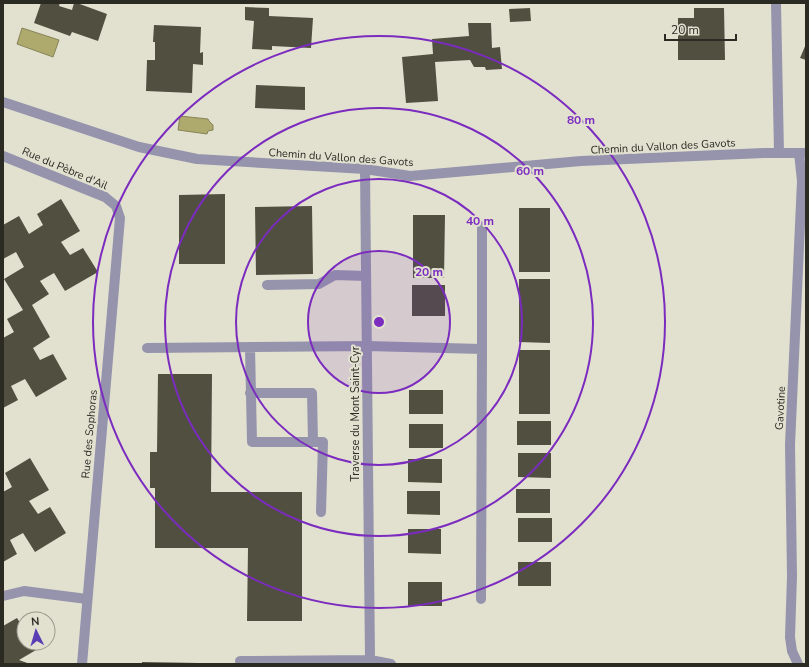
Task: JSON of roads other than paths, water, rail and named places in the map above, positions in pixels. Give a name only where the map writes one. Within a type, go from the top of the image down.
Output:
[{"type":"street","points":[[776,3],[779,153]]},
{"type":"street","name":"Chemin du Vallon des Gavots","points":[[3,102],[139,147],[196,160],[365,169],[410,176],[581,161],[803,153]]},
{"type":"street","name":"Gavotine","points":[[798,664],[792,651],[790,637],[792,576],[790,446],[803,153]]},
{"type":"street","name":"Rue du Pèbre d'Ail","points":[[3,156],[105,197],[116,206]]},
{"type":"street","name":"Traverse du Mont Saint-Cyr","points":[[365,169],[370,660]]},
{"type":"street","name":"Rue des Sophoras","points":[[82,664],[120,218],[116,206]]},
{"type":"street","points":[[481,599],[482,226]]},
{"type":"street","points":[[267,285],[319,284],[335,275],[366,276]]},
{"type":"street","points":[[147,348],[367,346],[482,349]]},
{"type":"street","points":[[250,347],[252,442],[323,442],[321,512]]},
{"type":"street","points":[[250,393],[312,393],[313,442]]},
{"type":"street","points":[[3,596],[24,591],[87,599]]},
{"type":"street","points":[[791,664],[792,651]]},
{"type":"street","points":[[240,661],[370,660],[391,664]]}]
